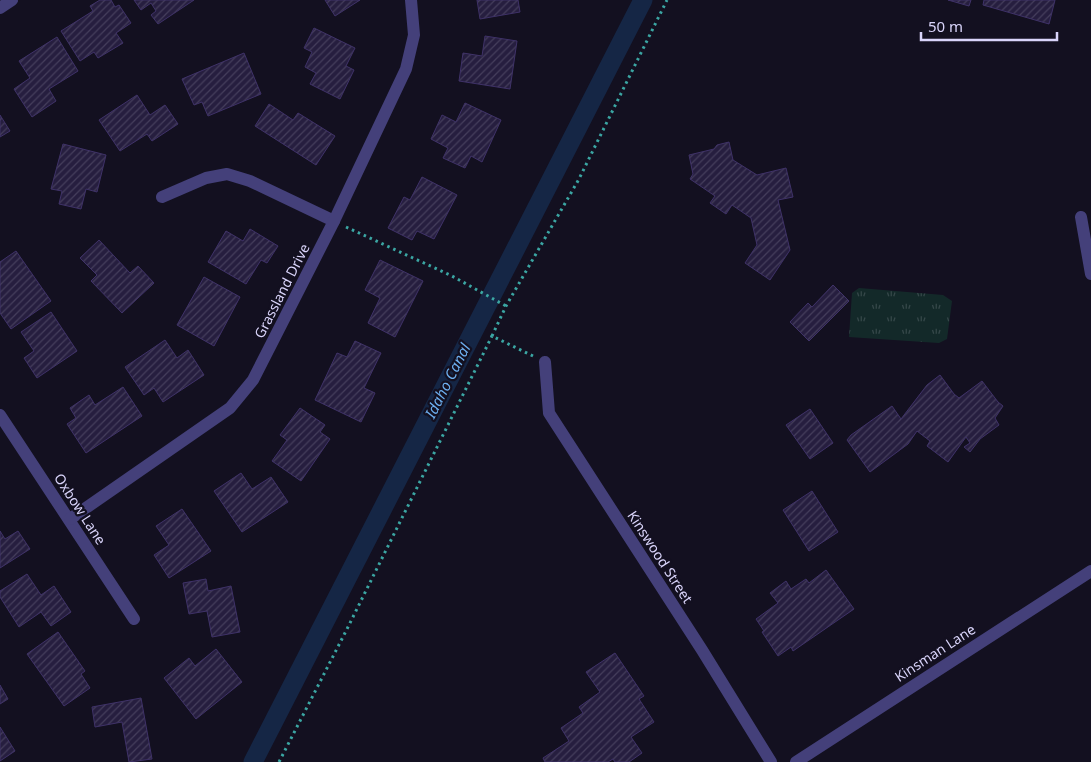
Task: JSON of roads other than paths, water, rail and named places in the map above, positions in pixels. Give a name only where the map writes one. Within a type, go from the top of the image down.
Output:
[{"type":"street","points":[[0,8],[12,0]]},
{"type":"street","name":"Grassland Drive","points":[[70,519],[230,408],[253,380],[334,221],[406,69],[414,35],[411,0]]},
{"type":"street","points":[[162,197],[206,178],[227,174],[250,181],[334,221]]},
{"type":"street","points":[[1081,217],[1091,274]]},
{"type":"street","name":"Kinswood Street","points":[[545,362],[549,413],[702,650],[770,762]]},
{"type":"street","name":"Oxbow Lane","points":[[0,415],[134,619]]},
{"type":"street","name":"Kinsman Lane","points":[[796,762],[1091,571]]},
{"type":"waterway","name":"Idaho Canal","points":[[253,762],[643,0]]}]
